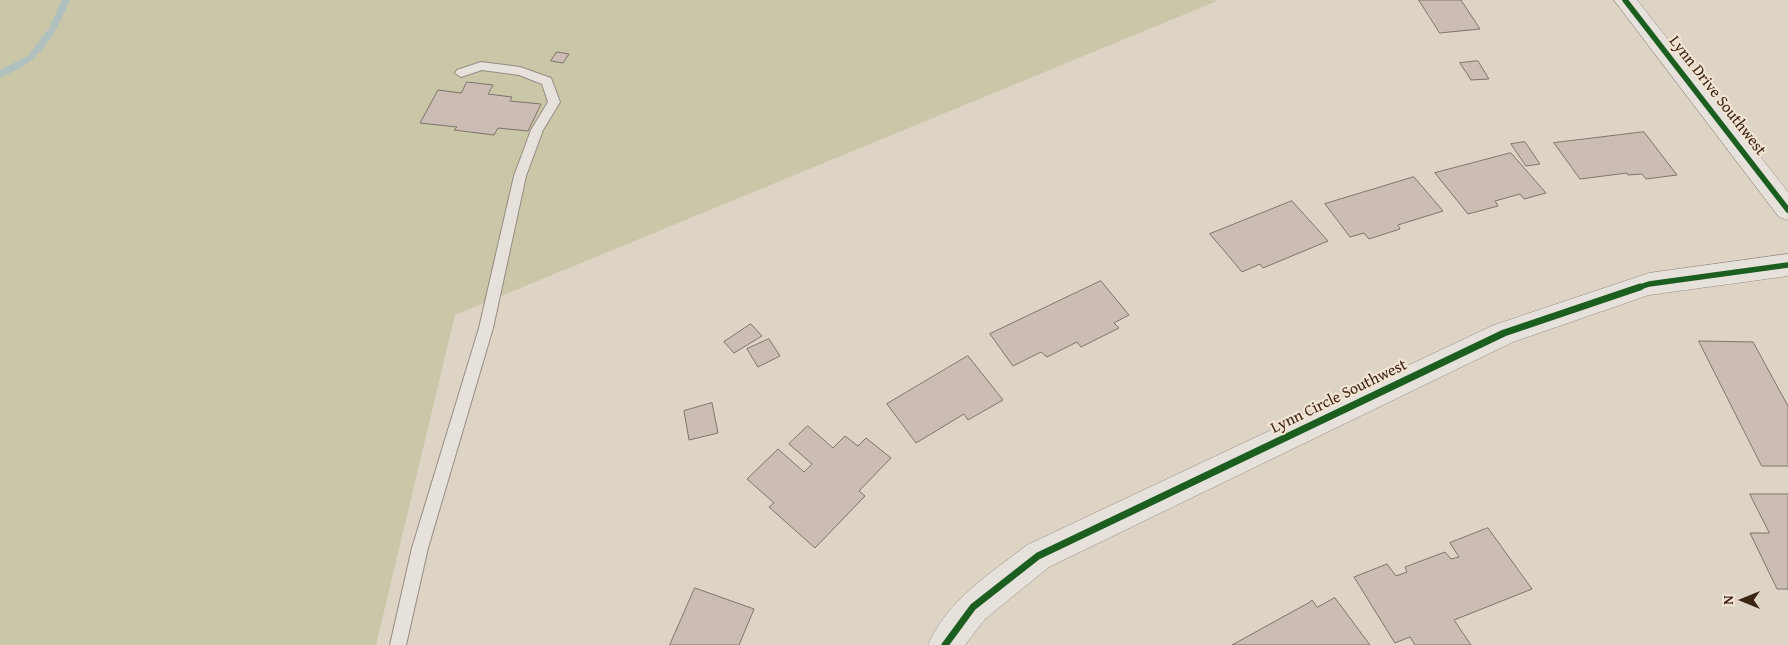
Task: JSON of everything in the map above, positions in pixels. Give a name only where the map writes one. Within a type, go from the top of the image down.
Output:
[{"type":"street","name":"Lynn Drive Southwest","points":[[1625,0],[1788,210]]},
{"type":"street","name":"Lynn Circle Southwest","points":[[945,645],[973,607],[1038,556],[1504,333],[1649,284],[1788,265]]},
{"type":"lane","points":[[398,645],[420,548],[486,328],[520,176],[537,130],[554,102],[547,81],[520,71],[481,66],[461,73]]},
{"type":"shaded area","points":[[0,0],[1217,1],[455,315],[376,645],[0,645]]},
{"type":"building","points":[[1419,0],[1461,0],[1480,29],[1440,33]]},
{"type":"building","points":[[557,52],[569,54],[563,63],[551,61]]},
{"type":"building","points":[[1478,61],[1489,79],[1471,80],[1460,63]]},
{"type":"building","points":[[467,82],[493,85],[488,94],[512,97],[510,101],[541,104],[528,131],[498,128],[494,135],[454,130],[457,127],[420,123],[438,90],[461,93]]},
{"type":"building","points":[[1644,132],[1677,175],[1646,179],[1642,174],[1628,175],[1627,173],[1580,179],[1554,143]]},
{"type":"building","points":[[1525,142],[1540,164],[1526,166],[1511,144]]},
{"type":"building","points":[[1511,153],[1546,193],[1524,199],[1520,194],[1495,201],[1498,206],[1468,214],[1435,173]]},
{"type":"building","points":[[1414,177],[1443,211],[1398,225],[1400,229],[1369,239],[1364,233],[1350,237],[1325,204]]},
{"type":"building","points":[[1292,201],[1328,241],[1263,268],[1260,264],[1242,272],[1210,234]]},
{"type":"building","points":[[1101,281],[1129,315],[1114,323],[1119,328],[1081,347],[1077,342],[1047,357],[1041,352],[1013,366],[990,334]]},
{"type":"building","points":[[751,324],[762,336],[734,353],[724,342]]},
{"type":"building","points":[[769,339],[780,356],[758,367],[747,349]]},
{"type":"building","points":[[1699,341],[1753,342],[1788,406],[1788,466],[1762,466]]},
{"type":"building","points":[[968,356],[1003,400],[968,420],[964,414],[916,443],[887,404]]},
{"type":"building","points":[[712,403],[718,433],[689,440],[684,411]]},
{"type":"building","points":[[808,426],[833,448],[845,436],[858,446],[866,438],[891,458],[859,491],[865,496],[815,548],[769,507],[774,503],[747,479],[778,449],[804,472],[812,464],[789,444]]},
{"type":"building","points":[[1750,494],[1788,494],[1788,589],[1777,589],[1750,533],[1769,533]]},
{"type":"building","points":[[1488,528],[1532,589],[1454,620],[1471,645],[1415,645],[1410,637],[1395,643],[1354,577],[1387,564],[1396,576],[1407,572],[1405,567],[1445,552],[1451,559],[1459,557],[1450,543]]},
{"type":"building","points":[[695,588],[754,609],[739,645],[670,645]]},
{"type":"building","points":[[1335,598],[1370,645],[1232,645],[1312,600],[1317,607]]},
{"type":"waterway","points":[[0,74],[31,58],[53,29],[66,0]]},
{"type":"cycle path","points":[[1625,0],[1788,210]]},
{"type":"cycle path","points":[[945,645],[973,607],[1038,556],[1504,333],[1649,284],[1788,265]]}]
